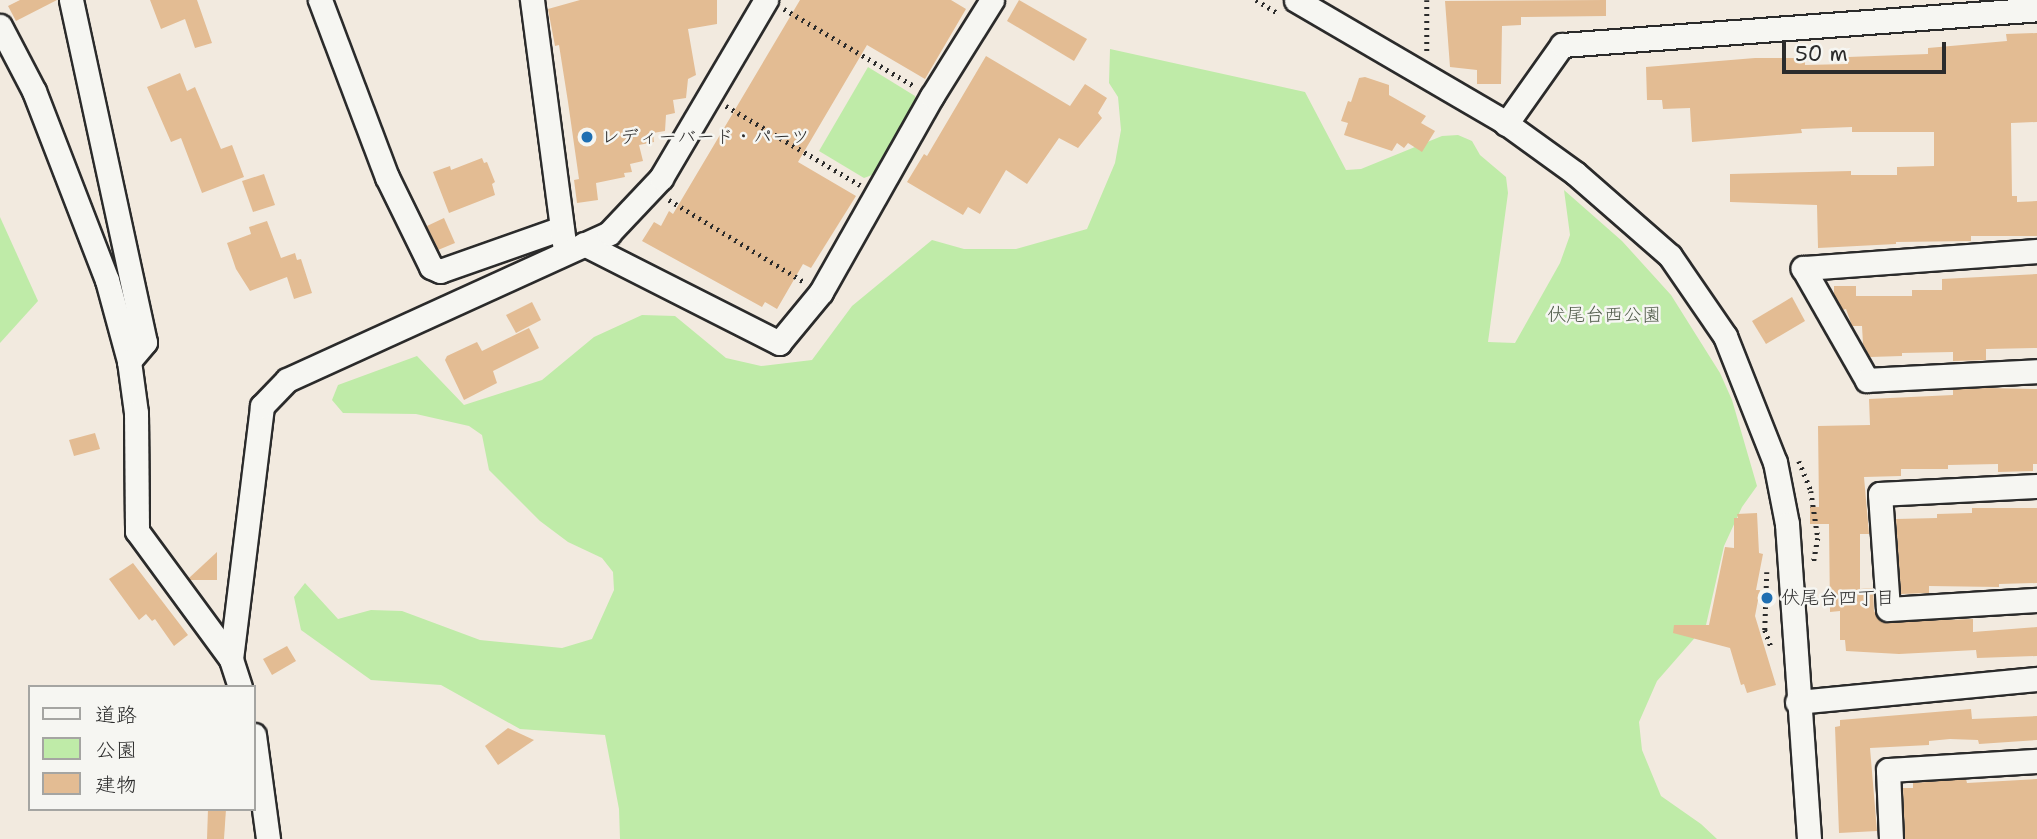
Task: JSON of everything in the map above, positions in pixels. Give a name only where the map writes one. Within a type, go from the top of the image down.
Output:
[{"type":"street","points":[[71,0],[145,342],[128,361]]},
{"type":"street","points":[[320,0],[387,177],[431,267],[440,271],[562,228]]},
{"type":"street","points":[[532,0],[562,228],[575,248],[779,343],[821,292],[932,96],[992,0]]},
{"type":"street","points":[[231,659],[262,406],[286,380],[609,233],[661,178],[767,5]]},
{"type":"street","points":[[1292,9],[1506,124],[1575,173],[1670,256],[1726,336],[1775,462],[1787,524],[1797,702],[1809,839]]},
{"type":"street","points":[[1506,124],[1562,45],[2037,9]]},
{"type":"street","points":[[0,26],[34,91],[107,280],[128,361],[136,413],[137,531],[231,659],[239,685]]},
{"type":"street","points":[[2037,251],[1803,268],[1867,380],[2037,371]]},
{"type":"street","points":[[2037,486],[1880,494],[1888,609],[2037,600]]},
{"type":"street","points":[[1797,702],[2037,679]]},
{"type":"street","points":[[256,750],[268,839]]},
{"type":"street","points":[[1891,839],[1888,770],[2037,761]]},
{"type":"path","points":[[1256,0],[1292,9]]},
{"type":"path","points":[[1415,54],[1427,61],[1427,0]]},
{"type":"path","points":[[767,5],[932,96]]},
{"type":"path","points":[[725,105],[876,194]]},
{"type":"path","points":[[664,197],[821,292]]},
{"type":"path","points":[[1798,458],[1811,491],[1818,538],[1812,576]]},
{"type":"path","points":[[1768,567],[1765,630],[1775,658]]},
{"type":"green space","name":"伏尾台⻄公園","points":[[1110,49],[1305,92],[1346,170],[1361,169],[1442,136],[1458,135],[1472,141],[1480,155],[1506,177],[1508,193],[1488,342],[1515,343],[1560,263],[1570,235],[1564,190],[1622,241],[1671,295],[1720,373],[1732,400],[1757,486],[1742,507],[1724,546],[1706,625],[1657,681],[1639,722],[1642,750],[1661,796],[1701,824],[1717,839],[620,839],[619,809],[605,735],[520,729],[441,685],[371,680],[301,630],[294,597],[305,583],[338,619],[371,610],[402,611],[480,640],[562,648],[592,639],[614,590],[613,572],[602,558],[568,542],[540,521],[489,470],[482,435],[469,426],[416,414],[343,413],[332,400],[338,385],[417,356],[464,405],[542,380],[594,337],[642,315],[675,316],[726,358],[761,366],[812,360],[852,306],[932,240],[964,249],[1016,249],[1087,229],[1115,163],[1121,130],[1118,97],[1109,83]]},
{"type":"green space","points":[[868,67],[915,96],[918,105],[872,175],[864,178],[819,151]]},
{"type":"green space","points":[[0,217],[38,301],[0,343]]},
{"type":"building","points":[[20,0],[57,0],[16,21],[8,6]]},
{"type":"building","points":[[150,0],[197,0],[212,43],[195,48],[185,19],[161,29]]},
{"type":"building","points":[[580,0],[717,0],[717,24],[688,29],[696,75],[688,79],[686,98],[673,100],[675,113],[666,115],[665,131],[653,133],[654,142],[639,145],[643,161],[630,164],[632,172],[624,173],[625,177],[596,183],[598,200],[577,203],[574,180],[579,179],[568,102],[559,45],[555,46],[548,9]]},
{"type":"building","points":[[800,0],[951,0],[966,9],[925,79],[867,45],[798,162],[856,196],[811,268],[803,264],[777,309],[765,302],[762,307],[642,241],[654,222],[661,226],[669,211],[673,214]]},
{"type":"building","points":[[1019,0],[1087,39],[1074,61],[1007,21]]},
{"type":"building","points":[[1606,0],[1606,16],[1521,17],[1521,25],[1502,26],[1501,84],[1477,84],[1477,70],[1450,67],[1445,1]]},
{"type":"building","points":[[2037,33],[2037,122],[2011,123],[2012,196],[2017,196],[2017,202],[2037,201],[2037,236],[1971,236],[1971,241],[1896,242],[1818,248],[1817,205],[1730,202],[1730,174],[1851,171],[1851,175],[1897,175],[1897,167],[1934,166],[1934,132],[1852,132],[1852,127],[1801,129],[1802,133],[1692,142],[1690,108],[1663,109],[1662,100],[1647,100],[1646,67],[1755,58],[1805,58],[1805,65],[1848,64],[1848,57],[1928,54],[1928,48],[2007,41],[2006,34]]},
{"type":"building","points":[[986,56],[1070,106],[1085,84],[1107,98],[1098,113],[1102,118],[1078,148],[1059,138],[1027,184],[1006,170],[980,214],[968,207],[963,215],[907,182],[924,154],[927,156]]},
{"type":"building","points":[[180,73],[187,91],[195,87],[221,149],[232,145],[244,177],[202,193],[181,138],[171,142],[147,87]]},
{"type":"building","points":[[1365,77],[1389,85],[1389,95],[1426,116],[1421,123],[1435,131],[1422,152],[1408,143],[1404,148],[1397,143],[1392,151],[1344,135],[1348,123],[1341,121],[1348,101],[1351,102],[1359,78]]},
{"type":"building","points":[[482,158],[484,163],[487,162],[495,182],[492,184],[495,195],[449,213],[433,172],[450,166],[451,170]]},
{"type":"building","points":[[264,174],[275,205],[253,212],[242,181]]},
{"type":"building","points":[[444,218],[455,243],[438,250],[427,226]]},
{"type":"building","points":[[267,221],[281,258],[295,253],[297,260],[301,259],[312,293],[294,299],[287,277],[250,291],[236,269],[227,243],[251,234],[249,227]]},
{"type":"building","points":[[2037,274],[2037,348],[1986,349],[1986,360],[1953,361],[1953,352],[1870,357],[1863,344],[1862,326],[1852,326],[1846,309],[1843,310],[1834,294],[1834,286],[1856,286],[1856,296],[1912,296],[1912,290],[1942,290],[1942,279]]},
{"type":"building","points":[[1792,297],[1805,321],[1766,344],[1752,321]]},
{"type":"building","points":[[532,302],[541,320],[516,333],[506,315]]},
{"type":"building","points":[[529,328],[539,348],[493,371],[497,383],[464,400],[445,360],[447,356],[477,342],[482,351]]},
{"type":"building","points":[[1953,389],[2037,389],[2037,464],[2033,464],[2033,471],[1998,472],[1998,464],[1948,465],[1948,469],[1901,469],[1901,476],[1864,477],[1869,534],[1860,534],[1860,589],[1873,588],[1874,611],[1882,622],[1973,619],[1973,632],[2037,627],[2037,656],[1977,658],[1976,650],[1899,654],[1846,651],[1845,640],[1840,640],[1840,611],[1830,612],[1829,524],[1810,524],[1810,507],[1819,507],[1818,426],[1870,425],[1869,399],[1953,395]]},
{"type":"building","points":[[95,433],[100,449],[74,456],[69,440]]},
{"type":"building","points":[[1972,508],[2037,508],[2037,583],[1999,584],[1999,587],[1929,586],[1929,593],[1901,594],[1896,519],[1937,518],[1937,514],[1972,513]]},
{"type":"building","points":[[1757,513],[1759,553],[1763,554],[1756,590],[1760,590],[1755,616],[1776,685],[1747,693],[1744,684],[1741,685],[1730,648],[1673,633],[1674,625],[1709,625],[1725,547],[1734,548],[1734,518],[1738,518],[1737,514]]},
{"type":"building","points":[[217,552],[217,580],[190,580],[189,578]]},
{"type":"building","points":[[133,563],[188,635],[174,646],[155,619],[152,621],[146,614],[139,620],[109,579]]},
{"type":"building","points":[[287,646],[296,661],[272,675],[263,659]]},
{"type":"building","points":[[1971,709],[1972,719],[2037,716],[2037,740],[1979,744],[1978,740],[1950,739],[1929,741],[1929,745],[1870,748],[1877,831],[1839,833],[1835,727],[1840,726],[1840,720]]},
{"type":"building","points":[[508,728],[534,740],[498,765],[485,746]]},
{"type":"building","points":[[1966,779],[1967,783],[2037,779],[2037,839],[1905,839],[1903,788],[1913,788],[1913,783]]},
{"type":"building","points":[[208,811],[226,811],[224,839],[207,839]]},
{"type":"place","name":"レディーバード・パーツ","points":[[587,137]]},
{"type":"place","name":"伏尾台四丁目","points":[[1767,598]]}]
